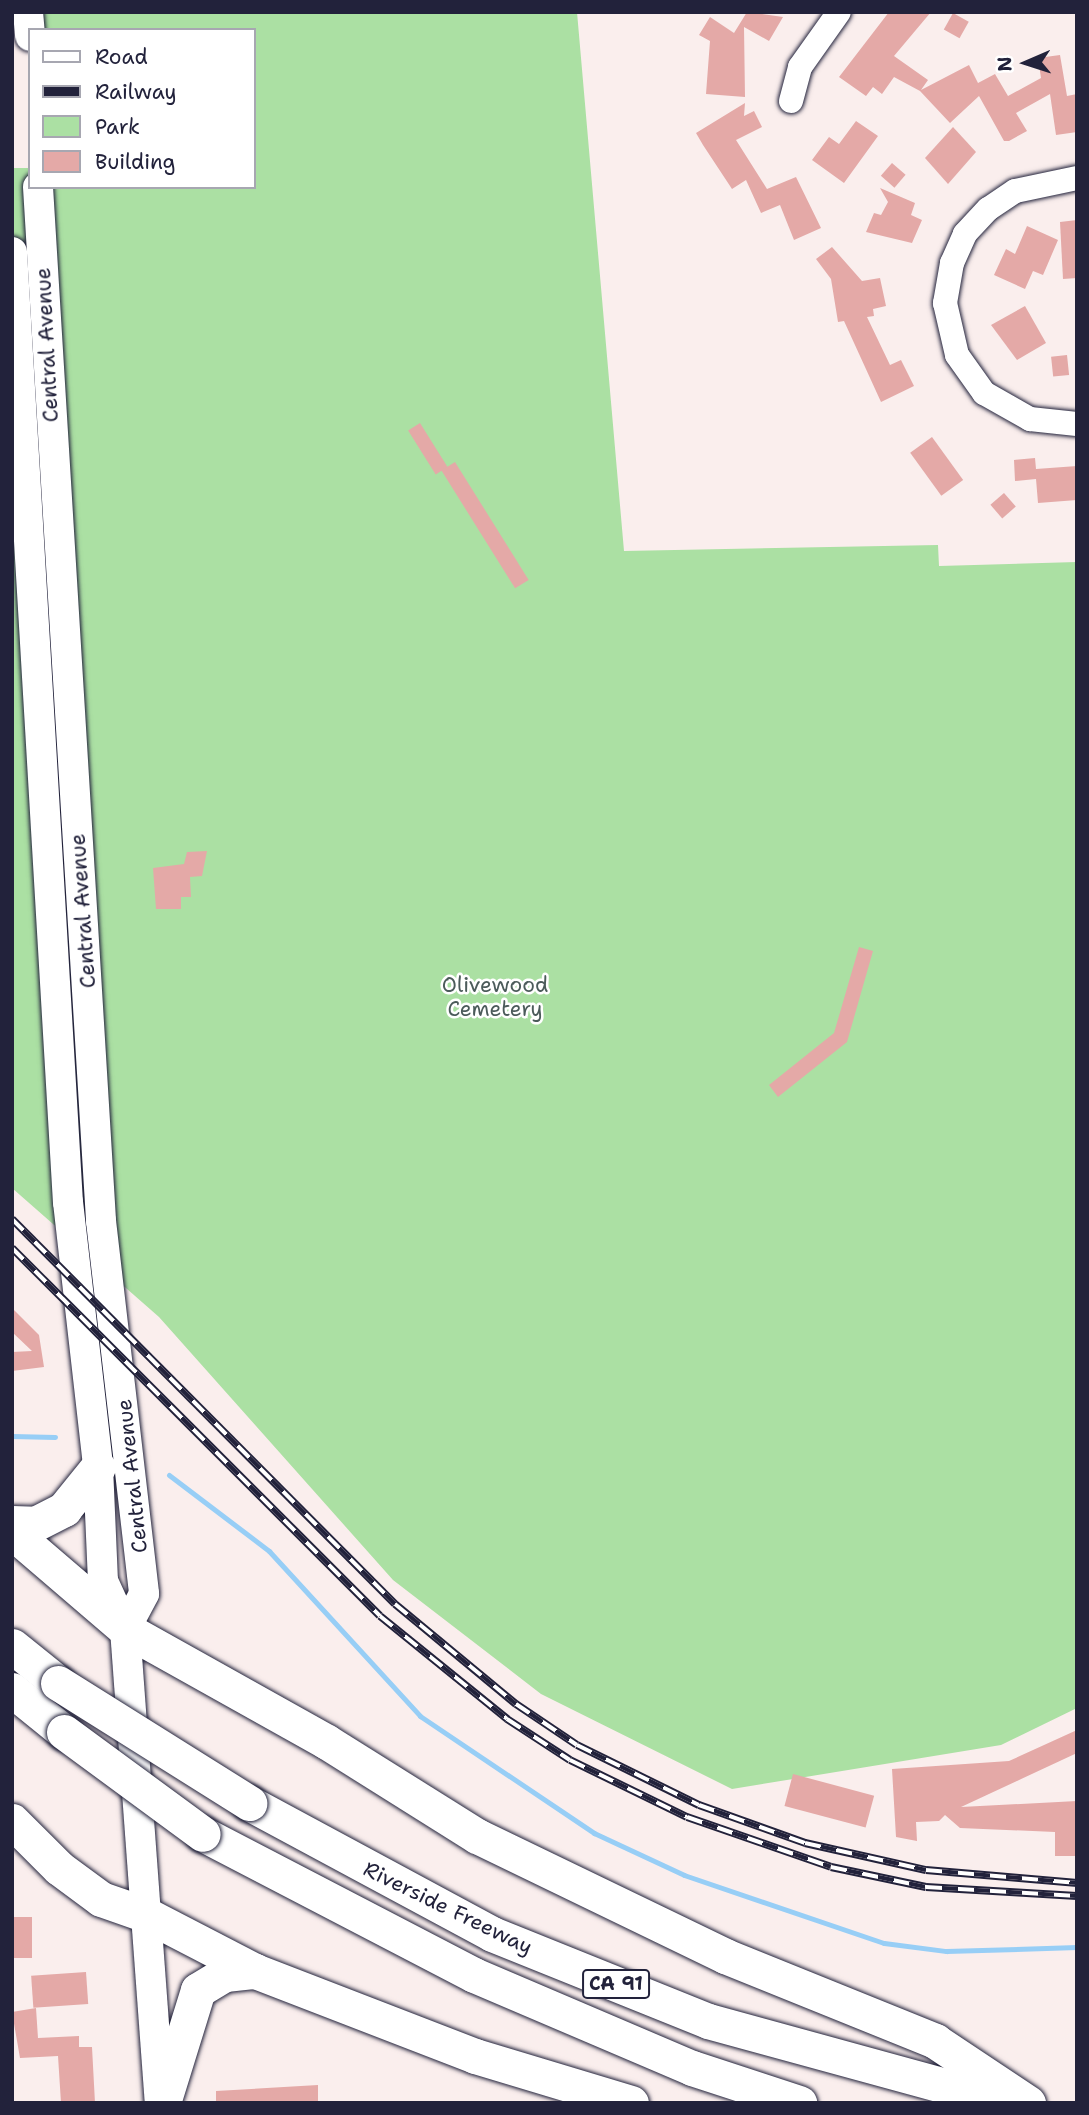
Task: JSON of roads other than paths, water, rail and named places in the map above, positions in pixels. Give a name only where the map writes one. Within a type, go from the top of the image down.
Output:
[{"type":"highway","points":[[12,1523],[35,1524],[64,1508],[98,1467]]},
{"type":"highway","points":[[12,1532],[125,1629],[327,1742],[477,1836],[725,1956],[936,2041],[1028,2103]]},
{"type":"highway","name":"Riverside Freeway","points":[[12,1646],[58,1683],[249,1803],[492,1934],[708,2021],[1007,2103]]},
{"type":"highway","name":"CA 91","points":[[12,1690],[64,1732],[203,1834],[474,1975],[692,2068],[799,2103]]},
{"type":"highway","points":[[12,1821],[59,1868],[101,1899],[147,1916],[255,1971],[475,2056],[631,2103]]},
{"type":"highway","points":[[161,2103],[198,1990],[225,1973],[255,1971]]},
{"type":"main road","name":"Central Avenue","points":[[38,189],[101,1221],[144,1594],[125,1629]]},
{"type":"main road","name":"Central Avenue","points":[[12,252],[68,1202],[98,1467],[103,1581],[125,1629],[161,2103]]},
{"type":"street","points":[[791,101],[800,67],[839,12]]},
{"type":"street","points":[[1077,178],[1015,191],[988,209],[965,234],[956,253],[946,303],[957,355],[984,393],[1030,419],[1077,424]]},
{"type":"waterway","points":[[12,1436],[55,1437]]},
{"type":"waterway","points":[[169,1475],[269,1551],[420,1716],[594,1833],[684,1875],[884,1943],[946,1951],[1077,1947]]},
{"type":"railway","points":[[12,1219],[395,1604],[516,1704],[577,1745],[699,1805],[805,1843],[926,1870],[1077,1883]]},
{"type":"railway","points":[[12,1248],[380,1616],[507,1719],[570,1760],[687,1817],[831,1867],[926,1887],[1077,1896]]},
{"type":"park label","name":"Olivewood Cemetery","points":[[495,997]]}]
